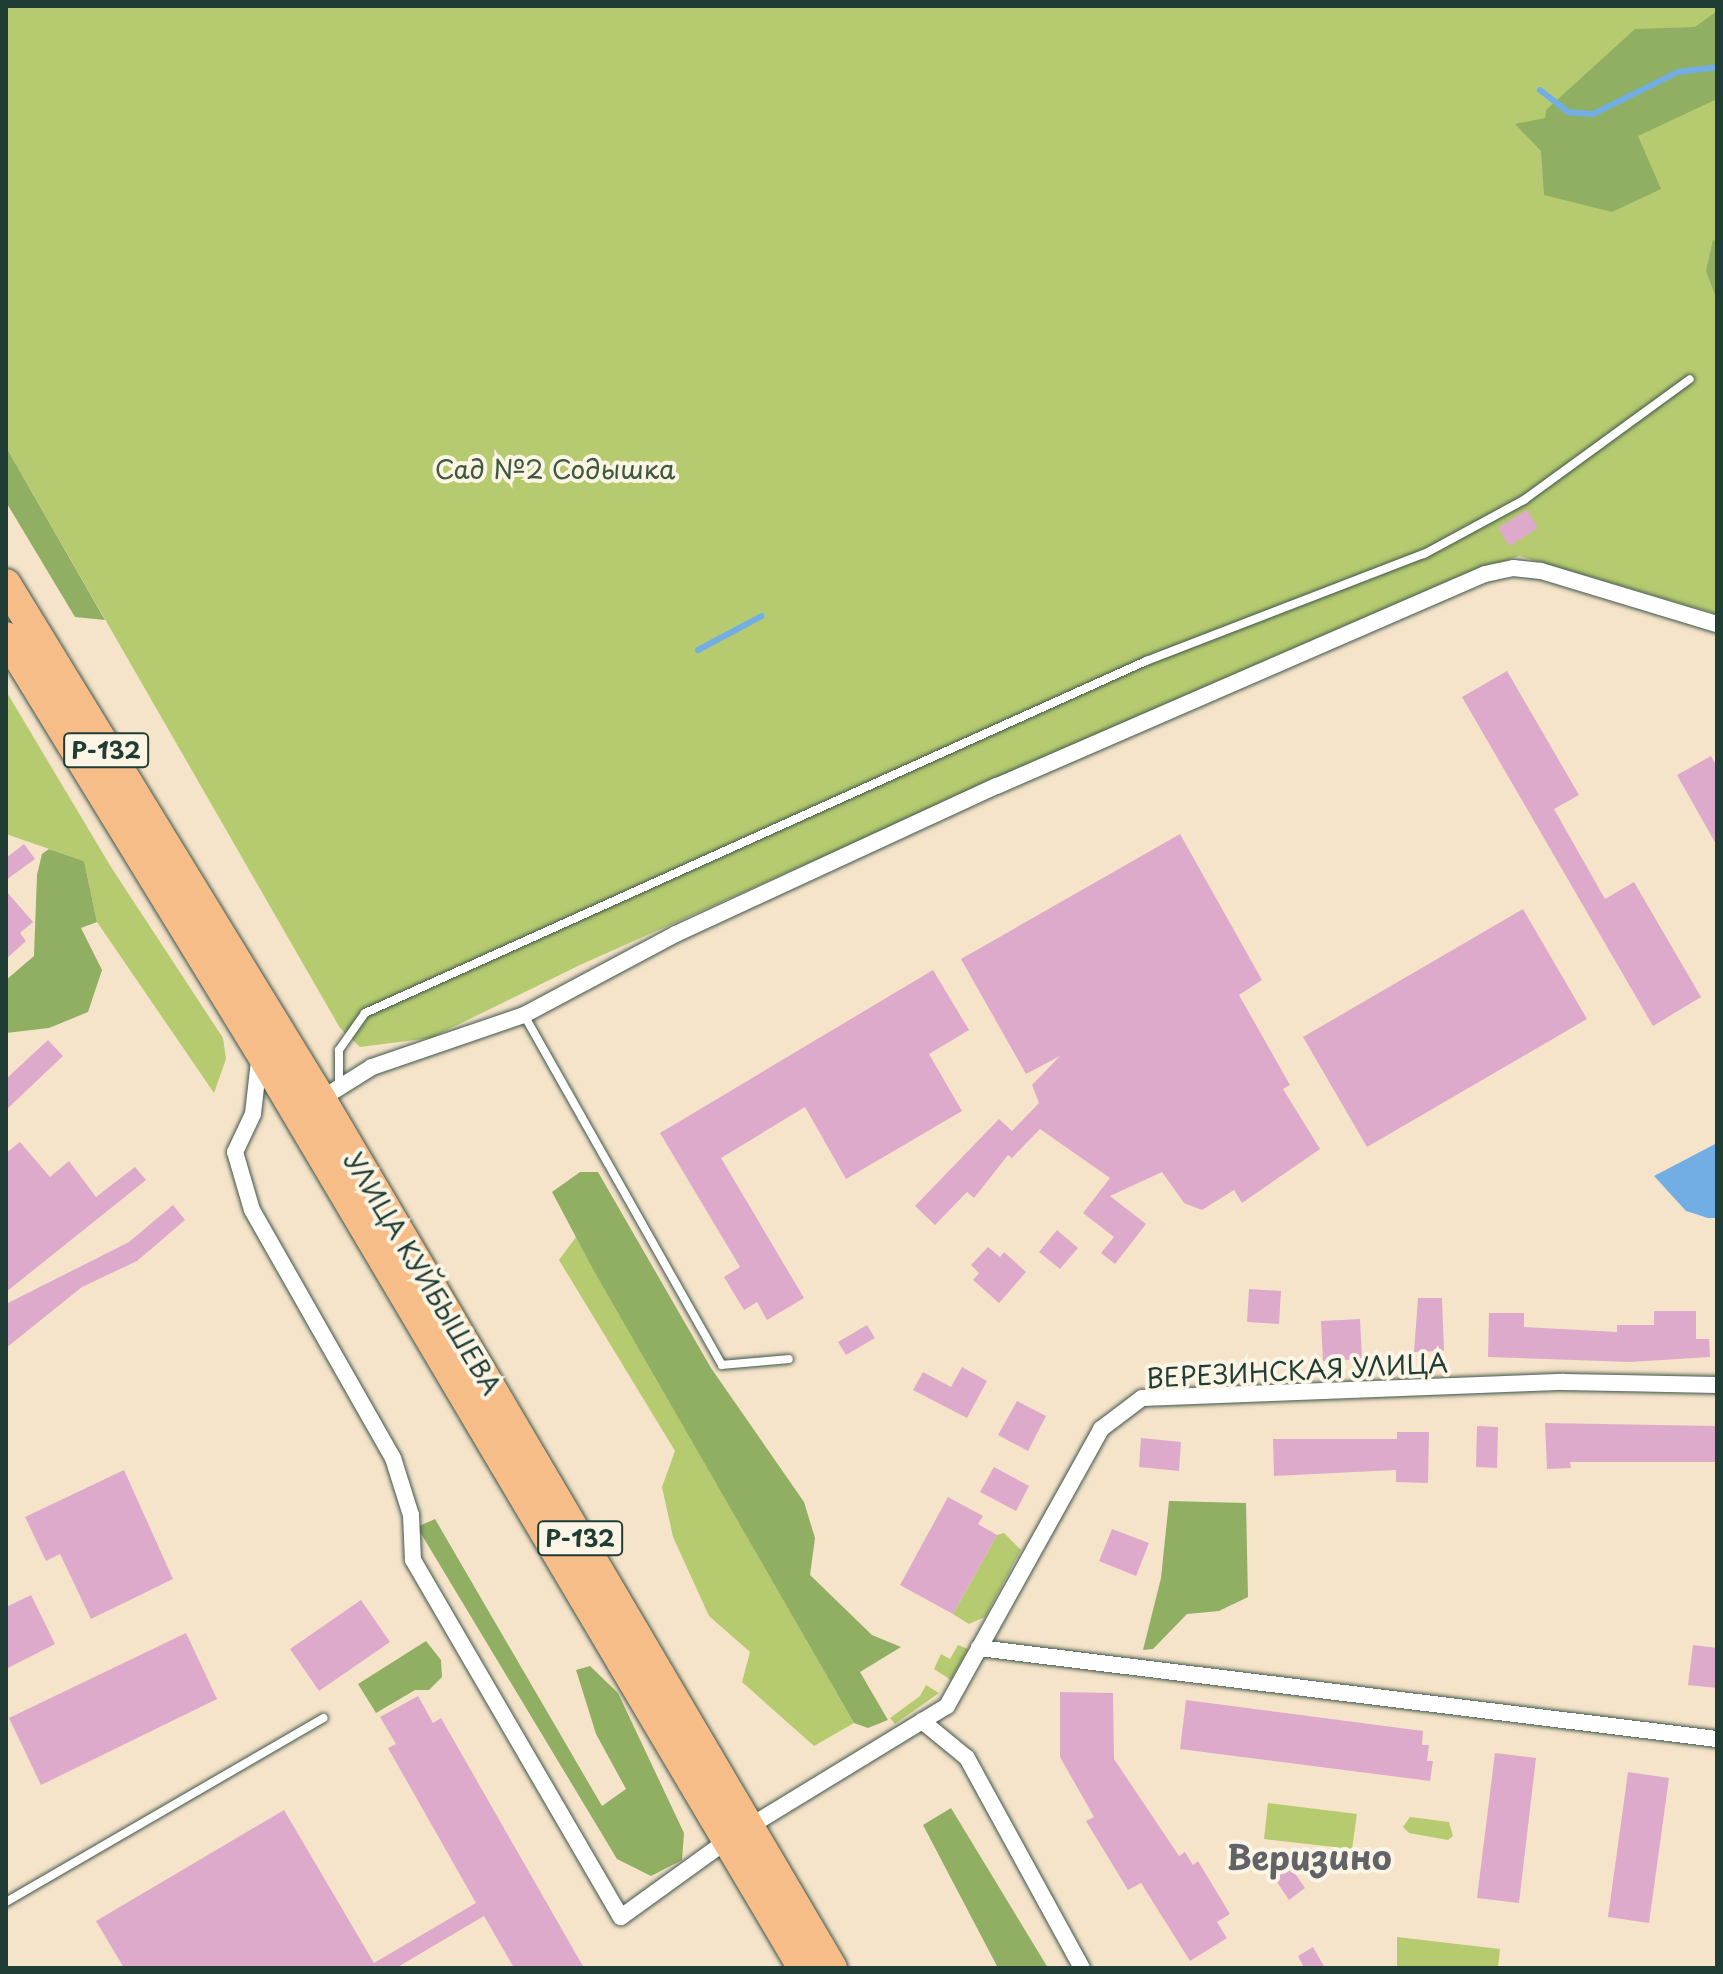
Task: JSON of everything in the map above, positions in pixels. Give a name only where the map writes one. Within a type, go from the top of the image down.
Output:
[{"type":"highway","name":"УЛИЦА КУЙБЫШЕВА","points":[[6,584],[330,1092],[740,1833],[803,1968]]},
{"type":"highway","name":"УЛИЦА КУЙБЫШЕВА","points":[[6,637],[740,1833],[832,1968]]},
{"type":"street","points":[[330,1092],[372,1067],[524,1015],[676,934],[997,786],[1485,574],[1513,568],[1541,571],[1717,624]]},
{"type":"street","name":"ВЕРЕЗИНСКАЯ УЛИЦА","points":[[258,1048],[257,1099],[235,1152],[252,1210],[393,1458],[408,1500],[413,1560],[621,1917],[740,1833],[947,1706],[1101,1429],[1142,1398],[1564,1382],[1717,1385]]},
{"type":"street","points":[[979,1648],[1717,1739]]},
{"type":"street","points":[[922,1721],[967,1758],[1082,1968]]},
{"type":"lane","points":[[330,1092],[339,1050],[365,1013],[1146,661],[1424,554],[1524,500],[1690,379]]},
{"type":"lane","points":[[524,1015],[722,1365],[789,1359]]},
{"type":"lane","points":[[6,1902],[324,1718]]},
{"type":"green space","name":"Сад №2 Содышка","points":[[6,6],[1717,6],[1717,614],[1519,556],[1452,579],[1174,700],[580,965],[431,1038],[360,1047],[340,1028],[6,447]]},
{"type":"green space","points":[[1717,11],[1717,99],[1638,136],[1661,189],[1612,212],[1544,195],[1541,151],[1515,124],[1545,118],[1546,110],[1635,29],[1695,27]]},
{"type":"green space","points":[[1713,240],[1717,242],[1717,300],[1706,271]]},
{"type":"green space","points":[[6,447],[105,620],[75,617],[6,502]]},
{"type":"green space","points":[[6,691],[111,867],[223,1038],[226,1059],[214,1093],[97,922],[84,861],[6,834]]},
{"type":"green space","points":[[49,849],[84,861],[97,922],[81,928],[102,970],[88,1012],[49,1028],[6,1033],[6,980],[34,956],[37,875],[42,854]]},
{"type":"green space","points":[[580,1172],[598,1172],[711,1368],[804,1502],[815,1538],[810,1575],[872,1635],[901,1647],[860,1672],[888,1720],[868,1728],[854,1723],[594,1271],[552,1192]]},
{"type":"green space","points":[[576,1237],[854,1723],[814,1746],[742,1682],[750,1652],[709,1616],[673,1537],[662,1487],[675,1451],[559,1260]]},
{"type":"green space","points":[[1169,1501],[1246,1503],[1248,1597],[1219,1611],[1187,1614],[1153,1649],[1143,1650],[1161,1578]]},
{"type":"green space","points":[[435,1519],[602,1806],[626,1789],[596,1734],[576,1670],[590,1666],[618,1693],[684,1833],[682,1860],[651,1876],[617,1859],[417,1527]]},
{"type":"green space","points":[[1004,1533],[1021,1550],[985,1617],[969,1624],[953,1614],[997,1535]]},
{"type":"green space","points":[[426,1641],[441,1660],[442,1677],[429,1690],[415,1690],[376,1713],[358,1684]]},
{"type":"green space","points":[[958,1645],[968,1649],[951,1680],[934,1669],[941,1654],[950,1659]]},
{"type":"green space","points":[[926,1685],[939,1693],[895,1724],[890,1718],[920,1696]]},
{"type":"green space","points":[[1268,1803],[1357,1814],[1352,1849],[1264,1839]]},
{"type":"green space","points":[[951,1808],[1048,1968],[998,1968],[923,1825]]},
{"type":"green space","points":[[1410,1817],[1449,1822],[1453,1836],[1448,1840],[1409,1833],[1403,1827]]},
{"type":"green space","points":[[1397,1937],[1500,1949],[1498,1968],[1397,1968]]},
{"type":"water","points":[[1717,1143],[1717,1218],[1708,1218],[1686,1211],[1654,1176]]},
{"type":"building","points":[[1527,510],[1538,528],[1509,546],[1498,528]]},
{"type":"building","points":[[1507,671],[1579,795],[1554,809],[1605,899],[1634,882],[1701,997],[1653,1026],[1462,697]]},
{"type":"building","points":[[1711,756],[1717,767],[1717,846],[1677,775]]},
{"type":"building","points":[[1180,834],[1262,980],[1239,995],[1290,1085],[1283,1089],[1320,1149],[1242,1203],[1234,1190],[1202,1210],[1184,1203],[1162,1172],[1110,1196],[1146,1224],[1115,1264],[1101,1253],[1114,1237],[1083,1213],[1110,1178],[1040,1129],[1012,1158],[1008,1155],[974,1198],[967,1192],[935,1225],[915,1206],[999,1119],[1012,1131],[1039,1103],[1032,1085],[1060,1056],[1026,1074],[961,959]]},
{"type":"building","points":[[24,844],[35,859],[6,880],[6,858]]},
{"type":"building","points":[[6,891],[33,922],[20,933],[26,941],[6,959]]},
{"type":"building","points":[[1523,909],[1587,1019],[1367,1147],[1303,1037]]},
{"type":"building","points":[[933,970],[969,1030],[929,1054],[962,1111],[846,1179],[805,1107],[721,1158],[804,1298],[767,1320],[757,1302],[744,1310],[724,1277],[740,1267],[660,1133]]},
{"type":"building","points":[[48,1040],[63,1056],[6,1110],[6,1079]]},
{"type":"building","points":[[20,1142],[50,1177],[69,1161],[96,1197],[135,1167],[146,1180],[6,1292],[6,1153]]},
{"type":"building","points":[[173,1205],[185,1220],[137,1261],[82,1287],[6,1348],[6,1304],[129,1242]]},
{"type":"building","points":[[1057,1230],[1078,1248],[1060,1269],[1039,1252]]},
{"type":"building","points":[[988,1247],[1000,1257],[1004,1252],[1026,1272],[999,1303],[973,1280],[979,1273],[971,1265]]},
{"type":"building","points":[[1249,1289],[1281,1291],[1279,1324],[1247,1322]]},
{"type":"building","points":[[1418,1298],[1442,1298],[1444,1351],[1414,1352]]},
{"type":"building","points":[[1654,1311],[1696,1311],[1696,1339],[1709,1339],[1710,1357],[1630,1362],[1488,1357],[1489,1313],[1524,1313],[1524,1327],[1617,1332],[1617,1325],[1654,1325]]},
{"type":"building","points":[[1360,1319],[1362,1359],[1323,1361],[1321,1321]]},
{"type":"building","points":[[867,1325],[875,1338],[846,1355],[838,1342]]},
{"type":"building","points":[[962,1367],[987,1381],[967,1418],[913,1390],[923,1372],[951,1387]]},
{"type":"building","points":[[1017,1401],[1046,1416],[1028,1451],[998,1435]]},
{"type":"building","points":[[1545,1423],[1717,1426],[1717,1462],[1570,1462],[1571,1468],[1547,1469]]},
{"type":"building","points":[[1477,1426],[1498,1427],[1497,1468],[1476,1467]]},
{"type":"building","points":[[1397,1432],[1429,1432],[1428,1483],[1396,1482],[1396,1470],[1274,1476],[1273,1439],[1397,1439]]},
{"type":"building","points":[[1141,1438],[1181,1442],[1179,1471],[1139,1467]]},
{"type":"building","points":[[994,1467],[1029,1486],[1016,1511],[980,1492]]},
{"type":"building","points":[[124,1470],[173,1579],[91,1619],[60,1554],[46,1561],[25,1517]]},
{"type":"building","points":[[948,1497],[983,1516],[978,1524],[997,1535],[953,1614],[900,1585]]},
{"type":"building","points":[[1112,1529],[1149,1543],[1136,1576],[1099,1561]]},
{"type":"building","points":[[31,1595],[55,1644],[6,1669],[6,1607]]},
{"type":"building","points":[[361,1600],[390,1642],[319,1691],[290,1649]]},
{"type":"building","points":[[186,1633],[217,1699],[41,1785],[9,1718]]},
{"type":"building","points":[[1693,1645],[1717,1648],[1717,1688],[1688,1685]]},
{"type":"building","points":[[1060,1692],[1113,1693],[1114,1759],[1179,1856],[1185,1852],[1193,1865],[1198,1861],[1230,1914],[1217,1922],[1227,1938],[1190,1961],[1141,1883],[1128,1890],[1086,1821],[1094,1817],[1060,1757]]},
{"type":"building","points":[[418,1696],[433,1723],[441,1718],[584,1968],[514,1968],[484,1916],[396,1968],[124,1968],[96,1921],[284,1810],[374,1963],[476,1903],[388,1748],[396,1744],[380,1717]]},
{"type":"building","points":[[1186,1700],[1423,1731],[1422,1745],[1429,1745],[1427,1761],[1433,1761],[1430,1781],[1180,1749]]},
{"type":"building","points":[[1495,1753],[1536,1758],[1519,1903],[1477,1898]]},
{"type":"building","points":[[1628,1772],[1669,1778],[1649,1923],[1608,1917]]},
{"type":"building","points":[[1289,1865],[1305,1888],[1289,1900],[1273,1876]]},
{"type":"building","points":[[1313,1947],[1325,1968],[1304,1968],[1298,1956]]},
{"type":"waterway","points":[[1540,90],[1568,112],[1593,114],[1678,72],[1717,67]]},
{"type":"waterway","points":[[698,650],[762,616]]},
{"type":"district","name":"Веризино","points":[[1309,1857]]}]
